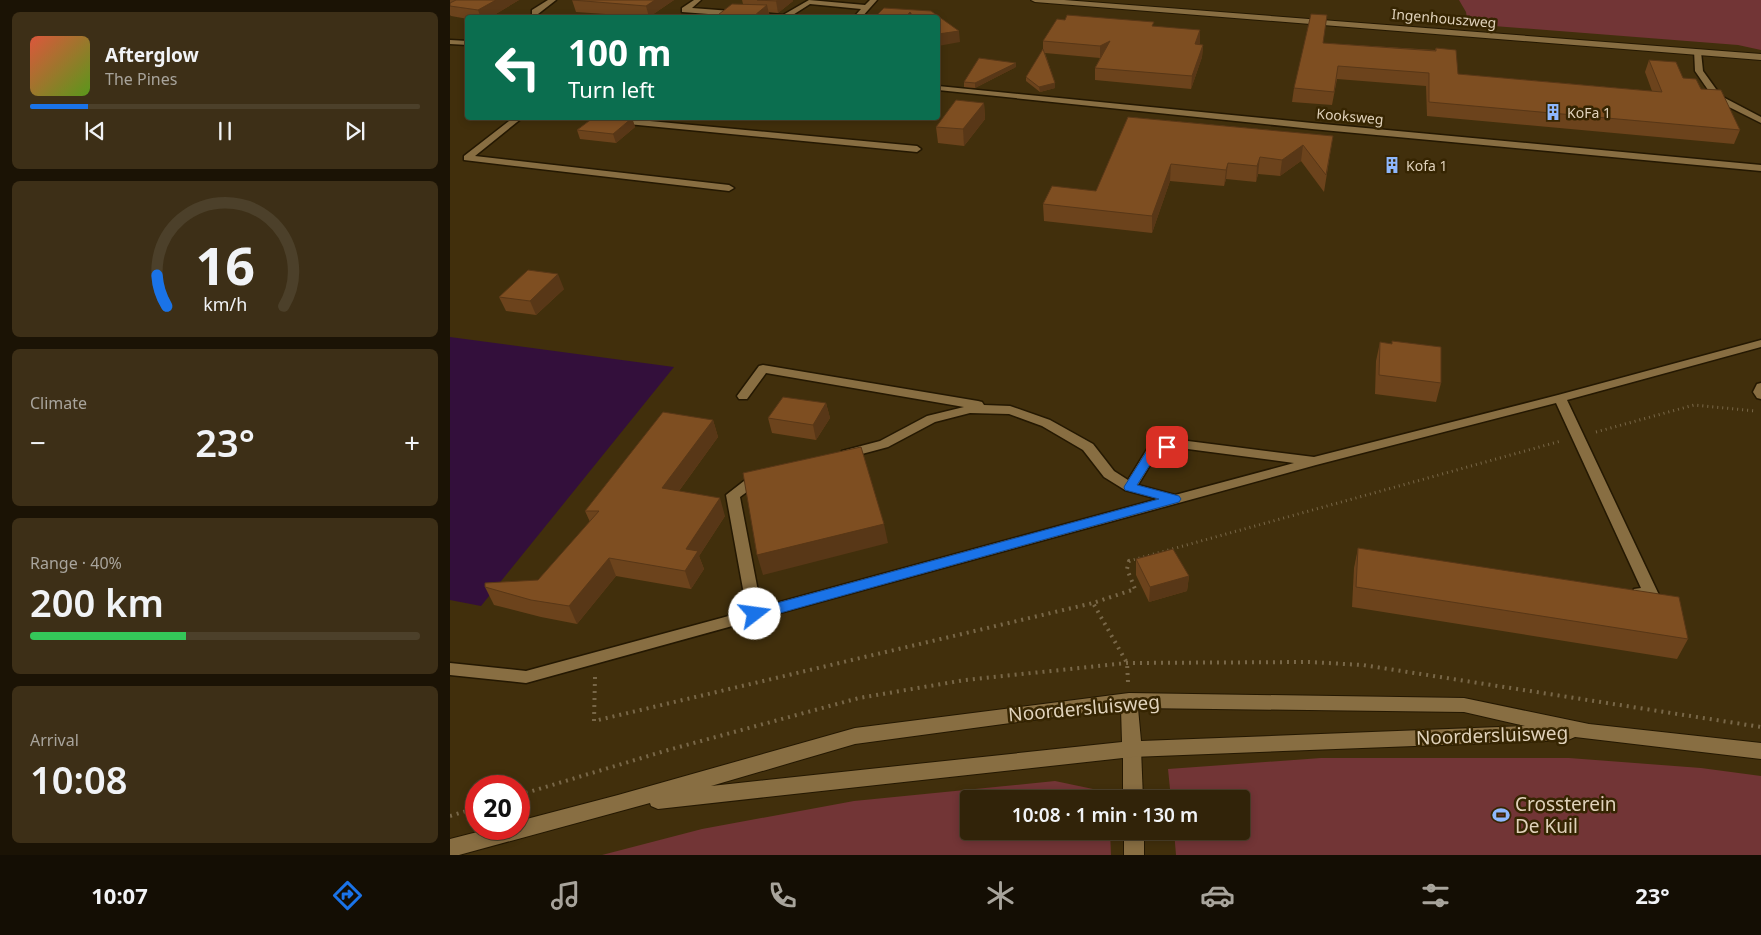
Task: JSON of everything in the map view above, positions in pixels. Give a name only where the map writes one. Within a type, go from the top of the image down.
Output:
[{"type":"street","name":"Ingenhouszweg","points":[[1035,0],[1459,29],[1761,57]]},
{"type":"street","name":"Noordersluisweg","points":[[450,848],[618,804],[854,736],[1010,714],[1129,700],[1464,705],[1589,732],[1761,751]]},
{"type":"street","points":[[1129,700],[1133,790]]},
{"type":"street","name":"Noordersluisweg","points":[[618,804],[1132,749],[1589,732]]},
{"type":"street","points":[[1134,840],[1134,855]]},
{"type":"lane","points":[[534,12],[553,0]]},
{"type":"lane","points":[[698,0],[685,10],[756,15]]},
{"type":"lane","points":[[859,15],[874,0]]},
{"type":"lane","points":[[787,15],[809,2],[867,7]]},
{"type":"lane","points":[[450,42],[465,43]]},
{"type":"lane","points":[[1697,52],[1699,71],[1718,98],[1761,120]]},
{"type":"lane","name":"Kooksweg","points":[[940,88],[1312,126],[1761,168]]},
{"type":"lane","points":[[515,120],[467,158],[729,188]]},
{"type":"lane","points":[[618,120],[917,149]]},
{"type":"lane","points":[[450,669],[526,677],[1175,499],[1761,343]]},
{"type":"lane","points":[[743,396],[763,369],[1010,410],[1046,423],[1088,447],[1110,474],[1130,487],[1175,499]]},
{"type":"lane","points":[[1761,386],[1759,392],[1761,395]]},
{"type":"lane","points":[[1560,398],[1652,595],[1623,590]]},
{"type":"lane","points":[[834,457],[884,444],[931,419],[970,409],[1010,410]]},
{"type":"lane","points":[[1130,487],[1154,449],[1180,444],[1236,453],[1316,461]]},
{"type":"lane","points":[[755,614],[733,495],[755,478],[772,474]]},
{"type":"path","points":[[596,658],[594,721],[1093,603],[1135,589],[1126,566],[1132,560],[1694,404],[1761,412]]},
{"type":"path","points":[[1093,603],[1127,663]]},
{"type":"path","points":[[450,816],[465,811]]},
{"type":"shaded area","points":[[1459,0],[1761,0],[1761,50],[1738,45],[1468,24],[1466,12]]},
{"type":"shaded area","points":[[450,337],[674,367],[481,606],[450,600]]},
{"type":"shaded area","name":"Crossterein De Kuil","points":[[1321,758],[1569,758],[1701,768],[1761,776],[1761,855],[1176,855],[1175,840],[1250,840],[1250,790],[1170,790],[1168,769]]},
{"type":"shaded area","points":[[1055,781],[1094,790],[965,790]]},
{"type":"shaded area","points":[[960,790],[960,840],[1110,840],[1111,855],[602,855],[702,829],[854,801]]},
{"type":"building","points":[[456,0],[496,0],[478,10],[450,6],[450,3]]},
{"type":"building","points":[[572,0],[655,0],[646,6]]},
{"type":"building","points":[[732,4],[767,5],[755,15],[718,15]]},
{"type":"building","points":[[884,8],[931,11],[937,15],[912,15],[910,12],[908,15],[877,15]]},
{"type":"building","points":[[1311,14],[1327,15],[1323,43],[1436,51],[1436,48],[1456,50],[1458,74],[1662,92],[1649,60],[1676,62],[1683,78],[1696,79],[1701,89],[1721,90],[1740,130],[1429,102],[1429,73],[1338,66],[1334,92],[1294,88]]},
{"type":"building","points":[[1067,15],[1154,22],[1152,26],[1200,30],[1195,44],[1203,45],[1192,76],[1095,68],[1110,41],[1100,46],[1043,41],[1057,19],[1065,20]]},
{"type":"building","points":[[940,17],[959,31],[940,34]]},
{"type":"building","points":[[1043,49],[1055,83],[1039,87],[1026,77]]},
{"type":"building","points":[[979,58],[1016,63],[975,83],[964,82]]},
{"type":"building","points":[[956,100],[984,103],[963,129],[936,127]]},
{"type":"building","points":[[1128,117],[1333,136],[1326,175],[1303,145],[1282,160],[1260,157],[1257,166],[1228,163],[1226,170],[1171,164],[1152,216],[1043,204],[1052,186],[1096,191]]},
{"type":"building","points":[[590,120],[630,120],[613,134],[577,130]]},
{"type":"building","points":[[528,270],[558,274],[530,301],[499,297]]},
{"type":"building","points":[[1392,341],[1441,347],[1441,383],[1379,375],[1380,342],[1392,344]]},
{"type":"building","points":[[783,397],[826,403],[813,425],[768,418]]},
{"type":"building","points":[[663,412],[713,420],[662,488],[720,498],[686,549],[698,551],[685,571],[609,558],[569,606],[531,600],[485,587],[485,583],[538,580],[599,511],[585,511]]},
{"type":"building","points":[[861,447],[884,524],[757,555],[743,473]]},
{"type":"building","points":[[1358,548],[1679,597],[1688,639],[1356,587]]},
{"type":"building","points":[[1173,549],[1189,576],[1150,587],[1136,559]]},
{"type":"place","name":"KoFa 1","points":[[1553,112]]},
{"type":"place","name":"Kofa 1","points":[[1392,165]]},
{"type":"place","name":"Crossterein De Kuil","points":[[1501,815]]},
{"type":"route","points":[[755,614],[1175,499],[1130,487],[1154,449],[1167,447]]}]
